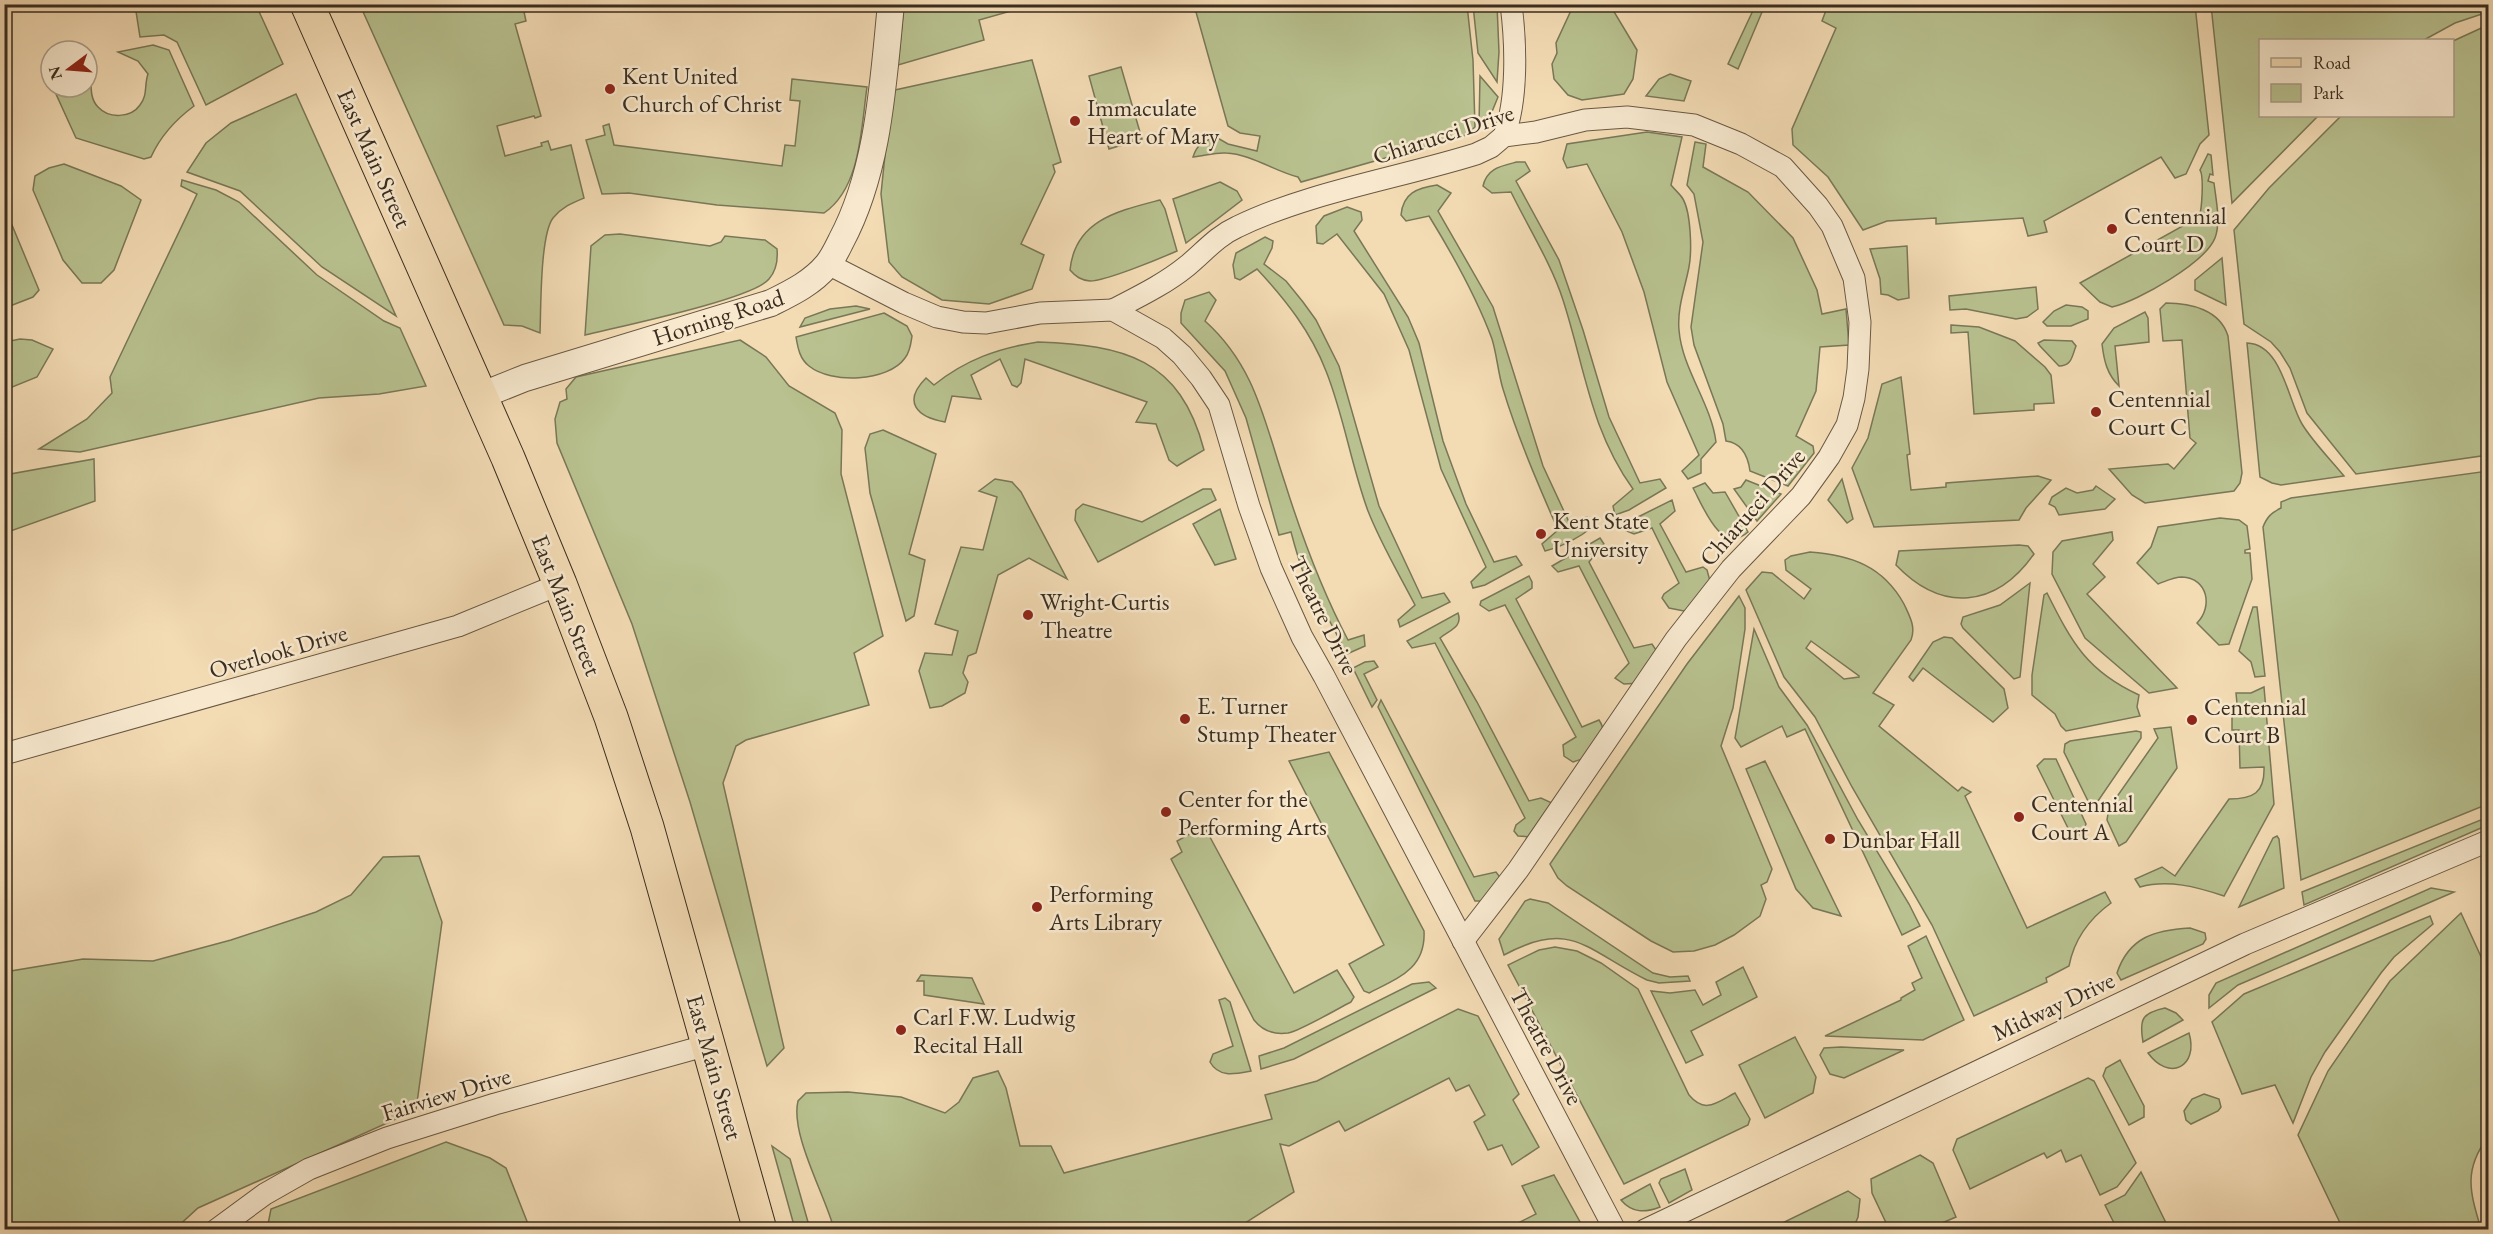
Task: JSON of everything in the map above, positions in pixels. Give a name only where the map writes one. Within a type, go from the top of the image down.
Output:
[{"type":"main road","name":"East Main Street","points":[[307,4],[480,396],[560,584],[611,717],[647,827],[760,1230]]},
{"type":"street","name":"Horning Road","points":[[480,396],[525,378],[771,303],[804,287],[828,264],[853,219],[865,186],[883,77],[891,4]]},
{"type":"street","points":[[1504,136],[1510,120],[1513,89],[1511,4]]},
{"type":"street","name":"Chiarucci Drive","points":[[1113,310],[1152,289],[1186,266],[1212,243],[1235,227],[1279,209],[1476,154],[1491,147],[1504,136],[1536,132],[1585,120],[1638,118],[1694,125],[1741,144],[1783,167],[1818,206],[1844,248],[1854,278],[1860,322],[1858,369],[1847,424],[1829,457],[1801,496],[1731,568],[1676,639],[1518,870],[1463,941]]},
{"type":"street","points":[[828,264],[904,303],[937,317],[963,322],[986,323],[1040,313],[1113,310]]},
{"type":"street","name":"Theatre Drive","points":[[1113,310],[1163,339],[1182,355],[1219,405],[1249,506],[1290,611],[1615,1230]]},
{"type":"street","name":"Overlook Drive","points":[[4,754],[447,629],[560,584]]},
{"type":"street","name":"Midway Drive","points":[[1645,1230],[2245,944],[2488,841]]},
{"type":"street","name":"Fairview Drive","points":[[216,1230],[265,1194],[309,1169],[387,1138],[495,1104],[708,1045]]},
{"type":"green space","points":[[904,4],[1032,5],[979,20],[984,40],[898,65]]},
{"type":"green space","points":[[1574,4],[1610,5],[1637,50],[1633,79],[1624,94],[1582,100],[1568,95],[1554,79],[1552,64],[1557,53],[1556,43]]},
{"type":"green space","points":[[1756,4],[1765,5],[1738,69],[1728,64]]},
{"type":"green space","points":[[2488,4],[2488,12],[2455,23],[2426,39],[2259,39],[2259,117],[2317,117],[2232,203],[2211,5]]},
{"type":"green space","points":[[135,5],[256,5],[283,64],[206,105],[177,42],[164,35],[140,37]]},
{"type":"green space","points":[[360,5],[399,5],[401,8],[424,5],[551,5],[524,12],[526,21],[515,24],[541,116],[497,126],[505,156],[542,146],[541,143],[548,141],[551,150],[571,145],[584,198],[560,211],[553,218],[549,227],[543,256],[540,333],[522,326],[504,325]]},
{"type":"green space","points":[[1184,5],[1467,5],[1473,60],[1475,127],[1466,135],[1301,182],[1298,177],[1235,154],[1218,153],[1193,157],[1202,144],[1216,137],[1228,144],[1257,151],[1260,136],[1240,133],[1228,126],[1196,12]]},
{"type":"green space","points":[[1473,5],[1497,5],[1499,52],[1497,82],[1478,53]]},
{"type":"green space","points":[[1828,5],[2195,5],[2209,135],[2200,144],[2186,174],[2175,178],[2161,157],[2044,221],[2047,232],[2028,236],[2023,218],[1936,224],[1936,218],[1887,221],[1863,230],[1828,177],[1793,145],[1792,129],[1836,28],[1822,21]]},
{"type":"green space","points":[[2488,25],[2488,455],[2356,474],[2307,413],[2290,368],[2280,352],[2271,342],[2244,324],[2234,230],[2269,188],[2340,117],[2454,117],[2454,41]]},
{"type":"green space","points":[[153,45],[169,50],[194,106],[169,128],[151,157],[144,159],[76,138],[58,99],[94,99],[103,111],[114,115],[126,115],[136,109],[145,94],[148,74],[138,61],[118,52]]},
{"type":"green space","points":[[1032,60],[1061,162],[1053,165],[1055,172],[1021,244],[1044,255],[1032,289],[989,304],[942,300],[902,277],[889,262],[881,194],[891,96],[895,90]]},
{"type":"green space","points":[[1121,67],[1142,139],[1109,149],[1089,76]]},
{"type":"green space","points":[[1670,74],[1691,81],[1684,101],[1646,96],[1659,79]]},
{"type":"green space","points":[[1480,76],[1498,97],[1491,114],[1479,125]]},
{"type":"green space","points":[[792,79],[867,87],[861,138],[852,173],[836,202],[824,213],[717,205],[629,193],[602,194],[586,140],[605,135],[603,126],[609,124],[614,145],[782,166],[785,145],[795,146],[800,101],[790,100]]},
{"type":"green space","points":[[296,94],[396,316],[322,267],[240,191],[187,172],[206,143],[231,123]]},
{"type":"green space","points":[[1647,132],[1682,137],[1671,185],[1686,205],[1691,242],[1689,267],[1680,306],[1679,330],[1685,358],[1709,414],[1716,442],[1701,459],[1701,473],[1688,479],[1682,471],[1699,455],[1667,382],[1644,292],[1622,232],[1587,164],[1567,168],[1563,159],[1567,144]]},
{"type":"green space","points":[[1695,142],[1706,144],[1703,167],[1748,192],[1793,238],[1817,290],[1822,314],[1846,309],[1849,345],[1820,347],[1816,391],[1796,436],[1813,446],[1814,453],[1788,486],[1750,471],[1748,460],[1740,447],[1726,441],[1723,424],[1694,345],[1691,327],[1703,242],[1694,194],[1687,185]]},
{"type":"green space","points":[[2208,154],[2211,155],[2213,175],[2210,174],[2208,181],[2214,183],[2218,218],[2217,232],[2209,248],[2170,280],[2138,297],[2112,307],[2100,302],[2080,283],[2199,217],[2202,193],[2200,170]]},
{"type":"green space","points":[[1517,162],[1525,162],[1530,171],[1516,181],[1559,260],[1609,417],[1640,483],[1660,479],[1666,488],[1629,510],[1615,515],[1613,506],[1633,489],[1607,444],[1598,421],[1558,287],[1511,192],[1492,193],[1483,186],[1491,172]]},
{"type":"green space","points":[[64,164],[121,186],[141,200],[114,270],[101,283],[82,283],[63,260],[33,190],[35,176],[49,168]]},
{"type":"green space","points":[[182,180],[216,190],[239,202],[317,275],[384,321],[400,328],[426,386],[379,394],[319,398],[80,452],[39,449],[87,419],[112,393],[110,377],[197,194],[181,186]]},
{"type":"green space","points":[[1220,182],[1237,191],[1242,200],[1186,243],[1173,199]]},
{"type":"green space","points":[[1437,185],[1451,193],[1438,211],[1493,307],[1543,466],[1569,522],[1587,517],[1594,526],[1571,541],[1545,551],[1542,544],[1558,530],[1515,425],[1501,383],[1492,339],[1479,307],[1429,216],[1406,221],[1401,215],[1405,201],[1412,193]]},
{"type":"green space","points":[[1160,200],[1165,209],[1177,251],[1134,269],[1098,280],[1081,279],[1070,270],[1080,240],[1101,220]]},
{"type":"green space","points":[[1347,207],[1361,212],[1362,220],[1354,231],[1408,317],[1419,343],[1443,441],[1466,504],[1494,562],[1516,556],[1522,565],[1485,585],[1473,588],[1471,582],[1486,567],[1441,469],[1409,350],[1384,294],[1337,234],[1323,244],[1317,243],[1316,226],[1324,216]]},
{"type":"green space","points":[[7,213],[39,290],[33,297],[5,308],[4,214]]},
{"type":"green space","points":[[620,234],[710,246],[721,242],[725,236],[765,240],[777,249],[777,261],[769,279],[758,287],[738,295],[683,312],[585,335],[591,246],[605,235]]},
{"type":"green space","points":[[1265,237],[1273,241],[1264,264],[1286,281],[1303,302],[1316,320],[1339,366],[1379,506],[1422,598],[1444,593],[1450,602],[1400,627],[1398,620],[1415,605],[1368,511],[1338,405],[1320,357],[1297,317],[1257,269],[1240,280],[1235,278],[1233,265],[1236,253]]},
{"type":"green space","points":[[1907,246],[1909,298],[1898,300],[1881,294],[1880,279],[1870,249]]},
{"type":"green space","points":[[2222,258],[2226,305],[2195,290],[2195,280]]},
{"type":"green space","points":[[2036,287],[2038,309],[2027,317],[2016,319],[1966,309],[1950,310],[1949,296]]},
{"type":"green space","points":[[1209,292],[1216,300],[1205,321],[1236,357],[1256,396],[1298,523],[1329,602],[1348,640],[1364,635],[1365,646],[1347,654],[1328,618],[1316,603],[1291,532],[1279,535],[1246,418],[1225,371],[1181,323],[1185,300]]},
{"type":"green space","points":[[2166,303],[2185,304],[2203,310],[2211,314],[2224,327],[2228,336],[2242,473],[2240,483],[2234,491],[2145,503],[2132,495],[2109,469],[2168,464],[2174,469],[2196,443],[2190,438],[2182,340],[2163,341],[2160,309]]},
{"type":"green space","points":[[2066,305],[2082,307],[2088,311],[2088,319],[2071,326],[2047,326],[2043,322],[2054,311]]},
{"type":"green space","points":[[856,306],[870,309],[800,327],[805,318],[830,309]]},
{"type":"green space","points":[[2145,312],[2148,318],[2149,342],[2115,346],[2119,386],[2107,367],[2102,344],[2114,328]]},
{"type":"green space","points":[[884,313],[907,326],[912,336],[905,358],[886,372],[859,378],[831,376],[809,366],[801,357],[796,337]]},
{"type":"green space","points":[[1951,325],[1979,327],[2015,341],[2051,375],[2054,403],[2034,404],[2034,410],[1974,414],[1968,332],[1951,333]]},
{"type":"green space","points":[[20,339],[32,340],[53,349],[37,377],[5,390],[5,342]]},
{"type":"green space","points":[[740,340],[766,357],[789,386],[835,413],[842,430],[841,474],[883,636],[854,653],[869,705],[746,740],[736,746],[723,783],[784,1048],[767,1066],[690,802],[632,624],[557,443],[555,419],[560,402],[567,399],[566,389],[576,377]]},
{"type":"green space","points":[[2044,340],[2072,341],[2076,346],[2069,362],[2059,366],[2038,343]]},
{"type":"green space","points":[[1038,342],[1097,347],[1122,353],[1164,376],[1180,395],[1194,419],[1204,450],[1177,466],[1169,460],[1156,424],[1136,422],[1147,402],[1025,359],[1021,383],[1017,387],[1012,385],[1000,359],[971,375],[981,399],[952,396],[945,422],[927,416],[916,407],[915,394],[926,378],[934,385],[983,356]]},
{"type":"green space","points":[[2247,343],[2259,346],[2276,363],[2302,424],[2344,476],[2281,485],[2260,477]]},
{"type":"green space","points":[[1901,377],[1910,454],[1907,455],[1911,490],[1946,487],[1946,483],[2038,476],[2051,480],[2026,508],[2019,520],[1874,527],[1852,468],[1868,438],[1882,384]]},
{"type":"green space","points":[[883,430],[936,454],[909,554],[925,560],[914,616],[906,621],[870,493],[865,448],[870,434]]},
{"type":"green space","points":[[94,459],[95,501],[5,533],[5,475]]},
{"type":"green space","points":[[2488,471],[2488,804],[2301,880],[2263,527],[2270,516],[2281,508],[2281,502],[2291,498]]},
{"type":"green space","points":[[995,479],[1012,482],[1021,492],[1067,579],[1029,558],[998,575],[976,653],[968,656],[963,673],[968,682],[965,693],[942,706],[930,708],[919,671],[925,653],[952,655],[958,631],[935,624],[961,547],[983,550],[997,497],[979,491]]},
{"type":"green space","points":[[1842,479],[1853,519],[1847,523],[1828,500]]},
{"type":"green space","points":[[1746,480],[1781,494],[1757,521],[1734,489],[1741,487]]},
{"type":"green space","points":[[1705,483],[1713,493],[1725,492],[1748,532],[1738,538],[1729,538],[1714,526],[1693,488]]},
{"type":"green space","points":[[2096,486],[2115,499],[2105,509],[2059,515],[2055,507],[2049,504],[2052,497],[2066,488],[2077,493],[2093,490]]},
{"type":"green space","points":[[1203,489],[1211,489],[1216,500],[1098,562],[1075,520],[1076,510],[1083,504],[1142,522]]},
{"type":"green space","points":[[1672,500],[1675,511],[1660,524],[1686,572],[1703,567],[1707,570],[1710,581],[1694,604],[1684,611],[1669,608],[1662,598],[1679,583],[1652,528],[1634,534],[1622,529],[1640,523],[1638,517]]},
{"type":"green space","points":[[1220,509],[1236,559],[1215,565],[1193,524]]},
{"type":"green space","points":[[2220,518],[2239,520],[2247,526],[2250,549],[2245,550],[2245,553],[2250,553],[2252,579],[2229,644],[2219,645],[2197,623],[2205,609],[2206,602],[2205,594],[2198,582],[2182,577],[2158,584],[2137,563],[2151,547],[2158,527]]},
{"type":"green space","points":[[2112,532],[2113,540],[2093,564],[2105,577],[2087,594],[2177,688],[2149,693],[2085,638],[2052,574],[2053,552],[2062,541]]},
{"type":"green space","points":[[1600,538],[1604,544],[1589,562],[1634,648],[1652,644],[1658,653],[1641,683],[1624,684],[1615,678],[1629,663],[1579,566],[1558,572],[1552,566]]},
{"type":"green space","points":[[2028,546],[2034,554],[2019,572],[2003,585],[1986,594],[1968,598],[1950,597],[1932,591],[1914,581],[1896,565],[1899,551]]},
{"type":"green space","points":[[1810,552],[1852,560],[1876,572],[1896,591],[1912,622],[1913,631],[1911,640],[1873,693],[1894,705],[1879,726],[1958,791],[1962,787],[1971,792],[1965,796],[2027,928],[2105,892],[2111,903],[2084,931],[2071,956],[2069,966],[2046,978],[2047,982],[1974,1016],[1932,925],[1852,787],[1815,717],[1784,677],[1746,590],[1762,572],[1772,573],[1804,599],[1811,589],[1786,570],[1785,560],[1791,556]],"holes":[[[1811,641],[1859,676],[1844,679],[1806,648]]]},
{"type":"green space","points":[[1529,576],[1532,588],[1516,599],[1582,727],[1599,720],[1602,727],[1603,734],[1597,747],[1586,756],[1573,762],[1564,756],[1563,745],[1576,737],[1505,605],[1489,611],[1480,605],[1481,601]]},
{"type":"green space","points":[[2030,583],[2020,677],[2014,679],[1961,624],[1963,617],[2000,605]]},
{"type":"green space","points":[[2047,593],[2073,641],[2083,654],[2106,676],[2139,695],[2137,707],[2140,716],[2066,731],[2055,714],[2032,695],[2032,675],[2044,595]]},
{"type":"green space","points":[[1739,596],[1745,608],[1745,629],[1733,708],[1721,746],[1772,869],[1767,882],[1761,885],[1766,899],[1760,916],[1734,935],[1715,945],[1694,951],[1673,952],[1651,941],[1567,886],[1558,878],[1550,864],[1687,664]]},
{"type":"green space","points":[[2253,607],[2257,607],[2265,676],[2255,677],[2251,662],[2239,651]]},
{"type":"green space","points":[[1458,613],[1457,625],[1440,638],[1477,702],[1529,801],[1541,798],[1552,803],[1533,837],[1518,836],[1514,831],[1516,825],[1525,818],[1435,643],[1412,648],[1407,641]]},
{"type":"green space","points":[[1754,629],[1779,687],[1807,725],[1858,820],[1920,926],[1902,935],[1805,729],[1787,737],[1782,726],[1741,747],[1735,738]]},
{"type":"green space","points":[[1944,637],[1952,638],[2004,689],[2008,708],[1993,722],[1923,668],[1913,681],[1909,677],[1933,642]]},
{"type":"green space","points":[[1374,661],[1378,667],[1364,674],[1377,700],[1372,707],[1353,668],[1365,662]]},
{"type":"green space","points":[[2264,687],[2274,804],[2224,896],[2172,884],[2140,887],[2135,879],[2162,867],[2175,876],[2229,799],[2245,798],[2260,789],[2264,767],[2240,768],[2239,730],[2232,730],[2232,713],[2238,714],[2236,693],[2251,693]]},
{"type":"green space","points":[[1381,700],[1474,877],[1496,872],[1499,876],[1501,885],[1482,901],[1475,901],[1378,707]]},
{"type":"green space","points":[[2171,727],[2177,768],[2126,842],[2119,846],[2107,820],[2109,808],[2158,738],[2154,729]]},
{"type":"green space","points":[[2141,732],[2141,738],[2098,801],[2088,801],[2064,752],[2065,744],[2070,741]]},
{"type":"green space","points":[[1329,752],[1424,931],[1420,955],[1408,971],[1369,993],[1364,991],[1349,964],[1384,945],[1289,761]]},
{"type":"green space","points":[[2044,759],[2056,759],[2086,824],[2082,833],[2073,838],[2037,766]]},
{"type":"green space","points":[[1765,761],[1841,916],[1813,908],[1796,889],[1746,769]]},
{"type":"green space","points":[[2488,817],[2488,825],[2304,905],[2302,892]]},
{"type":"green space","points":[[1204,826],[1294,993],[1337,970],[1354,997],[1351,1002],[1288,1033],[1269,1031],[1254,1020],[1171,859],[1182,852],[1177,841]]},
{"type":"green space","points":[[2277,836],[2284,888],[2239,907],[2273,838]]},
{"type":"green space","points":[[419,856],[442,922],[416,1110],[198,1208],[175,1229],[5,1230],[5,972],[83,959],[153,961],[231,940],[316,912],[351,895],[383,857]]},
{"type":"green space","points":[[2431,888],[2454,892],[2238,985],[2209,1008],[2209,995],[2216,983]]},
{"type":"green space","points":[[1530,899],[1548,903],[1653,973],[1670,977],[1688,976],[1690,981],[1659,983],[1647,980],[1593,950],[1563,939],[1547,939],[1527,944],[1504,955],[1499,939],[1525,901]]},
{"type":"green space","points":[[2461,913],[2488,972],[2488,1137],[2475,1160],[2471,1182],[2481,1229],[2343,1229],[2298,1135],[2328,1071],[2390,981]]},
{"type":"green space","points":[[2430,916],[2433,924],[2394,957],[2325,1052],[2311,1077],[2293,1123],[2275,1085],[2242,1094],[2212,1022],[2244,994]]},
{"type":"green space","points":[[2190,928],[2205,933],[2206,939],[2203,944],[2121,980],[2117,973],[2122,961],[2136,943],[2155,934]]},
{"type":"green space","points":[[1926,936],[1964,1020],[1923,1040],[1825,1036],[1901,1000],[1915,990],[1912,983],[1922,978],[1908,946]]},
{"type":"green space","points":[[1555,947],[1577,951],[1601,963],[1638,989],[1689,1095],[1700,1104],[1711,1105],[1735,1093],[1750,1119],[1748,1125],[1624,1184],[1508,965],[1539,950]]},
{"type":"green space","points":[[1743,967],[1757,997],[1691,1031],[1703,1055],[1686,1063],[1651,991],[1670,993],[1695,990],[1703,1005],[1721,995],[1716,982]]},
{"type":"green space","points":[[921,975],[972,978],[984,1004],[924,995],[924,981],[917,981]]},
{"type":"green space","points":[[1429,982],[1436,988],[1294,1059],[1261,1069],[1259,1056],[1284,1048],[1412,984]]},
{"type":"green space","points":[[1225,998],[1230,1002],[1251,1071],[1223,1073],[1210,1062],[1213,1054],[1233,1046],[1219,1000]]},
{"type":"green space","points":[[2165,1008],[2176,1013],[2183,1020],[2143,1042],[2142,1022],[2144,1018],[2151,1012]]},
{"type":"green space","points":[[1458,1009],[1478,1016],[1519,1094],[1513,1100],[1539,1147],[1512,1165],[1502,1145],[1488,1150],[1474,1122],[1485,1115],[1469,1085],[1456,1091],[1449,1078],[1345,1131],[1339,1121],[1289,1146],[1280,1144],[1294,1192],[1245,1223],[1247,1229],[834,1229],[799,1130],[798,1101],[806,1093],[848,1092],[901,1097],[945,1113],[959,1102],[973,1078],[998,1071],[1006,1088],[1020,1146],[1051,1146],[1064,1173],[1272,1119],[1265,1095],[1317,1081]]},
{"type":"green space","points":[[2189,1033],[2190,1055],[2180,1067],[2165,1067],[2156,1062],[2148,1053]]},
{"type":"green space","points":[[1795,1037],[1816,1077],[1813,1093],[1765,1118],[1739,1065]]},
{"type":"green space","points":[[1824,1048],[1904,1050],[1844,1078],[1830,1074],[1820,1055]]},
{"type":"green space","points":[[2120,1060],[2144,1106],[2144,1117],[2129,1125],[2103,1076],[2106,1068]]},
{"type":"green space","points":[[2088,1078],[2094,1081],[2136,1163],[2117,1187],[2100,1195],[2081,1155],[2066,1162],[2061,1150],[2047,1158],[2044,1153],[1970,1189],[1953,1150],[1957,1139]]},
{"type":"green space","points":[[2204,1094],[2219,1099],[2221,1107],[2218,1111],[2191,1124],[2186,1120],[2184,1111],[2192,1099]]},
{"type":"green space","points":[[446,1142],[490,1158],[506,1168],[530,1229],[267,1229],[271,1209]]},
{"type":"green space","points":[[772,1146],[790,1159],[810,1229],[795,1229]]},
{"type":"green space","points":[[1920,1155],[1933,1163],[1956,1217],[1928,1229],[1889,1229],[1872,1193],[1871,1179]]},
{"type":"green space","points":[[1685,1169],[1692,1190],[1669,1203],[1659,1183],[1661,1179]]},
{"type":"green space","points":[[2141,1172],[2169,1229],[2117,1229],[2105,1205],[2125,1195]]},
{"type":"green space","points":[[1554,1175],[1584,1229],[1506,1229],[1536,1214],[1522,1186]]},
{"type":"green space","points":[[1650,1184],[1660,1207],[1639,1211],[1621,1200]]},
{"type":"green space","points":[[1848,1191],[1860,1199],[1858,1217],[1853,1229],[1770,1229]]},
{"type":"place","name":"Kent United Church of Christ","points":[[610,89]]},
{"type":"place","name":"Immaculate Heart of Mary","points":[[1075,121]]},
{"type":"place","name":"Centennial Court D","points":[[2112,229]]},
{"type":"place","name":"Centennial Court C","points":[[2096,412]]},
{"type":"place","name":"Kent State University","points":[[1541,534]]},
{"type":"place","name":"Wright-Curtis Theatre","points":[[1028,615]]},
{"type":"place","name":"E. Turner Stump Theater","points":[[1185,719]]},
{"type":"place","name":"Centennial Court B","points":[[2192,720]]},
{"type":"place","name":"Center for the Performing Arts","points":[[1166,812]]},
{"type":"place","name":"Centennial Court A","points":[[2019,817]]},
{"type":"place","name":"Dunbar Hall","points":[[1830,839]]},
{"type":"place","name":"Performing Arts Library","points":[[1037,907]]},
{"type":"place","name":"Carl F.W. Ludwig Recital Hall","points":[[901,1030]]}]
